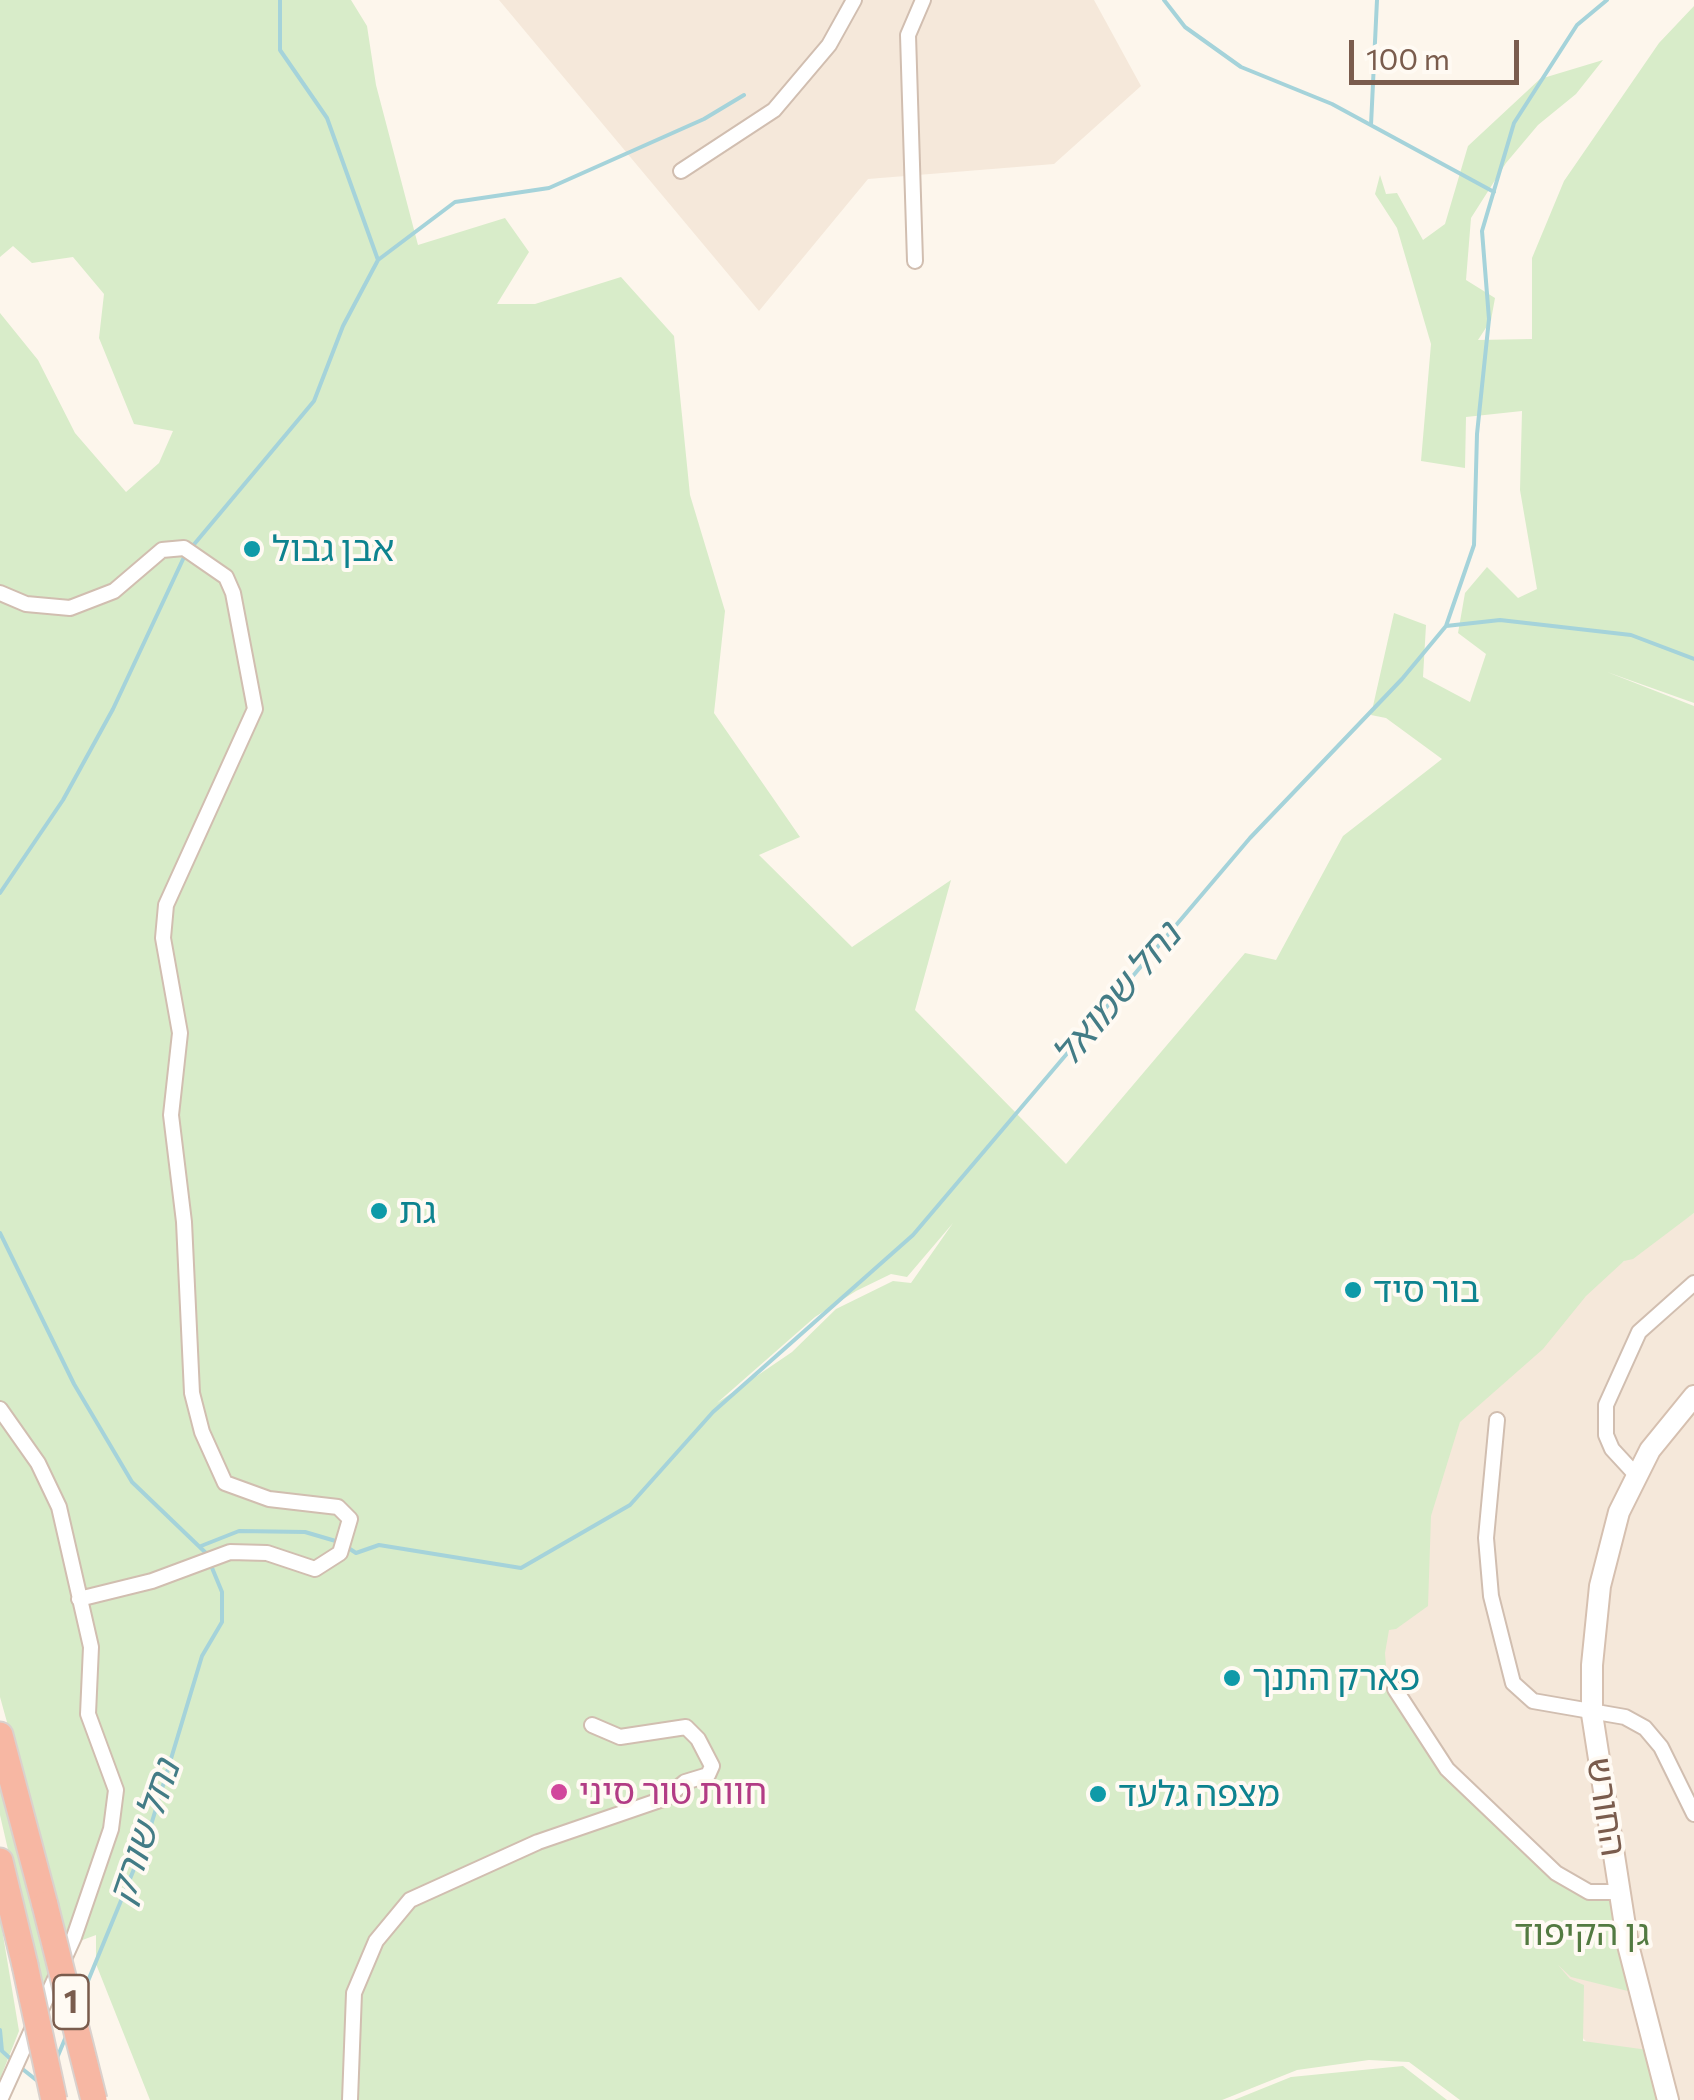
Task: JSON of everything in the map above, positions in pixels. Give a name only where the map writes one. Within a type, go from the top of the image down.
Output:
[{"type":"highway","name":"1","points":[[0,1735],[94,2100]]},
{"type":"highway","name":"1","points":[[0,1861],[54,2100]]},
{"type":"street","points":[[681,171],[774,110],[829,45],[854,0]]},
{"type":"street","points":[[916,261],[908,35],[923,0]]},
{"type":"street","points":[[0,593],[26,604],[70,608],[114,591],[162,550],[184,548],[226,577],[233,593],[255,709],[166,905],[164,938],[180,1033],[171,1115],[184,1222],[192,1393],[202,1432],[226,1482],[269,1499],[338,1507],[350,1519],[340,1553],[314,1569],[267,1553],[230,1552],[152,1581],[79,1599]]},
{"type":"street","points":[[1636,1475],[1612,1449],[1604,1419],[1606,1404],[1639,1332],[1694,1282]]},
{"type":"street","name":"החורש","points":[[1668,2100],[1632,1965],[1592,1714],[1600,1586],[1619,1512],[1636,1475],[1665,1429],[1694,1396]]},
{"type":"street","points":[[0,1408],[53,1491],[91,1647],[88,1714],[116,1790],[112,1828],[74,1936],[0,2100]]},
{"type":"street","points":[[1497,1420],[1486,1538],[1491,1596],[1513,1683],[1533,1701],[1624,1717],[1645,1728],[1661,1747],[1694,1814]]},
{"type":"street","points":[[1395,1689],[1447,1768],[1556,1873],[1589,1892],[1620,1892]]},
{"type":"street","points":[[350,2100],[354,1993],[376,1941],[410,1900],[538,1842],[666,1798],[685,1782],[708,1775],[712,1766],[686,1727],[620,1737],[592,1726]]},
{"type":"shaded area","points":[[499,0],[1094,0],[1141,86],[1054,164],[868,179],[759,311]]},
{"type":"shaded area","points":[[1694,1213],[1694,2100],[1658,2100],[1589,2044],[1396,1859],[1376,1588],[1449,1381]]},
{"type":"green space","name":"גן הקיפוד","points":[[0,0],[351,0],[367,26],[376,85],[418,245],[505,218],[529,252],[497,304],[535,304],[621,277],[674,336],[690,495],[725,611],[714,713],[800,837],[759,855],[852,947],[951,880],[915,1010],[1066,1164],[1245,953],[1276,960],[1343,836],[1442,759],[1386,718],[1371,715],[1394,613],[1426,625],[1423,677],[1470,702],[1486,654],[1458,633],[1465,593],[1487,567],[1518,598],[1537,589],[1520,490],[1522,411],[1466,417],[1465,468],[1421,461],[1431,344],[1397,228],[1375,194],[1380,175],[1386,194],[1397,193],[1423,240],[1445,224],[1468,146],[1540,79],[1603,60],[1576,94],[1538,125],[1506,163],[1471,218],[1466,280],[1495,298],[1491,320],[1478,340],[1532,339],[1532,258],[1564,181],[1659,43],[1694,6],[1694,703],[1607,672],[1694,706],[1694,1213],[1633,1259],[1624,1261],[1586,1296],[1543,1349],[1460,1422],[1431,1516],[1428,1606],[1389,1630],[1385,1653],[1387,1679],[1394,1696],[1447,1775],[1581,1895],[1613,1900],[1632,1992],[1571,1977],[1558,1965],[1570,1979],[1584,1985],[1583,2041],[1648,2050],[1661,2100],[1460,2100],[1409,2062],[1369,2060],[1297,2070],[1222,2100],[150,2100],[96,1964],[96,1935],[69,1945],[0,1697],[0,313],[38,360],[75,433],[126,492],[159,463],[173,431],[134,424],[99,338],[104,294],[73,257],[32,263],[13,246],[0,257]],"holes":[[[953,1223],[911,1283],[893,1281],[836,1309],[792,1352],[717,1403],[815,1317],[891,1274],[907,1277]]]},
{"type":"green space","points":[[0,1776],[52,1970],[41,1993],[0,1815]]},
{"type":"green space","points":[[0,1917],[19,2031],[0,2079]]},
{"type":"green space","points":[[1403,2066],[1447,2100],[1234,2100],[1291,2077]]},
{"type":"waterway","points":[[280,0],[280,50],[327,118],[378,260]]},
{"type":"waterway","points":[[1164,0],[1185,27],[1241,67],[1332,104],[1494,192]]},
{"type":"waterway","points":[[1371,125],[1377,0]]},
{"type":"waterway","name":"נחל שמואל","points":[[347,1547],[356,1553],[379,1545],[521,1568],[630,1505],[713,1412],[913,1235],[1250,838],[1402,679],[1446,626],[1474,545],[1477,434],[1489,319],[1482,231],[1514,123],[1577,25],[1607,0]]},
{"type":"waterway","points":[[191,548],[314,401],[343,326],[378,260],[455,202],[549,188],[704,119],[744,95]]},
{"type":"waterway","points":[[0,893],[63,800],[113,709],[185,555]]},
{"type":"waterway","points":[[1446,626],[1500,620],[1631,635],[1694,659]]},
{"type":"waterway","name":"נחל שורק","points":[[0,1233],[74,1384],[132,1482],[207,1554]]},
{"type":"waterway","name":"נחל שמואל","points":[[201,1546],[239,1531],[305,1532],[339,1542]]},
{"type":"waterway","name":"נחל שורק","points":[[81,1998],[148,1835],[202,1656],[222,1622],[222,1592],[210,1563]]},
{"type":"waterway","points":[[0,2030],[2,2051],[13,2061]]},
{"type":"waterway","name":"נחל שורק","points":[[57,2058],[67,2034]]},
{"type":"waterway","points":[[20,2067],[40,2083]]},
{"type":"place","name":"אבן גבול","points":[[252,549]]},
{"type":"place","name":"גת","points":[[379,1211]]},
{"type":"place","name":"בור סיד","points":[[1353,1290]]},
{"type":"place","name":"פארק התנך","points":[[1232,1678]]},
{"type":"place","name":"חוות טור סיני","points":[[559,1792]]},
{"type":"place","name":"מצפה גלעד","points":[[1098,1794]]}]
